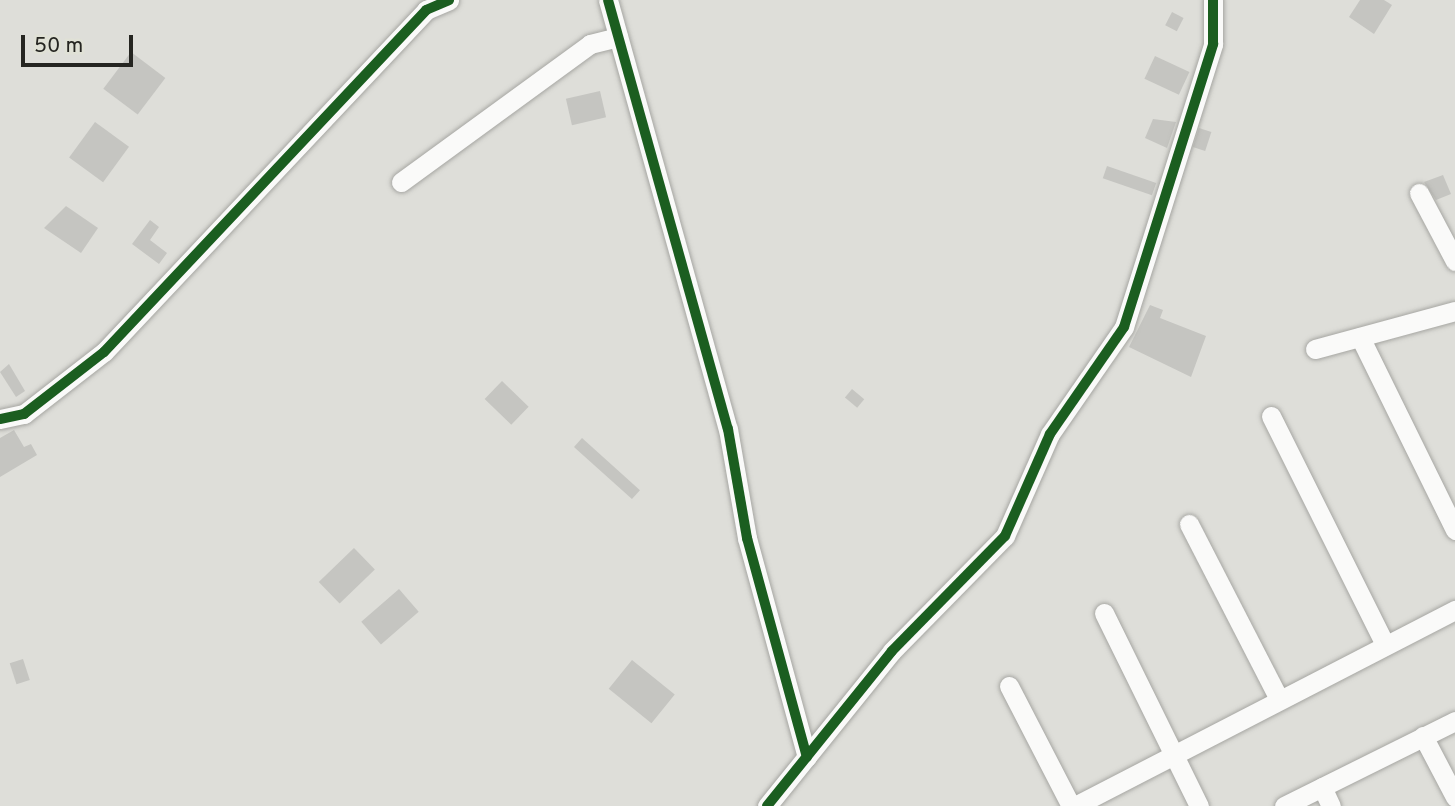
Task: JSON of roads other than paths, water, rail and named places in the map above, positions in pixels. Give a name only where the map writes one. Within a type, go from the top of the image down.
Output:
[{"type":"street","points":[[0,419],[24,414],[104,352],[426,10],[449,0]]},
{"type":"street","points":[[608,0],[728,429],[747,538],[807,757]]},
{"type":"street","points":[[767,806],[892,651],[1005,536],[1050,434],[1124,327],[1213,44],[1213,0]]},
{"type":"street","points":[[401,182],[590,44],[618,37]]},
{"type":"street","points":[[1419,193],[1455,261]]},
{"type":"street","points":[[1315,349],[1455,311]]},
{"type":"street","points":[[1360,337],[1455,530]]},
{"type":"street","points":[[1271,416],[1385,646]]},
{"type":"street","points":[[1189,524],[1279,699]]},
{"type":"street","points":[[1104,613],[1199,806]]},
{"type":"street","points":[[1009,686],[1073,806],[1385,646],[1452,617]]},
{"type":"street","points":[[1284,806],[1455,721]]},
{"type":"street","points":[[1423,736],[1455,797]]},
{"type":"street","points":[[1322,787],[1331,806]]}]
